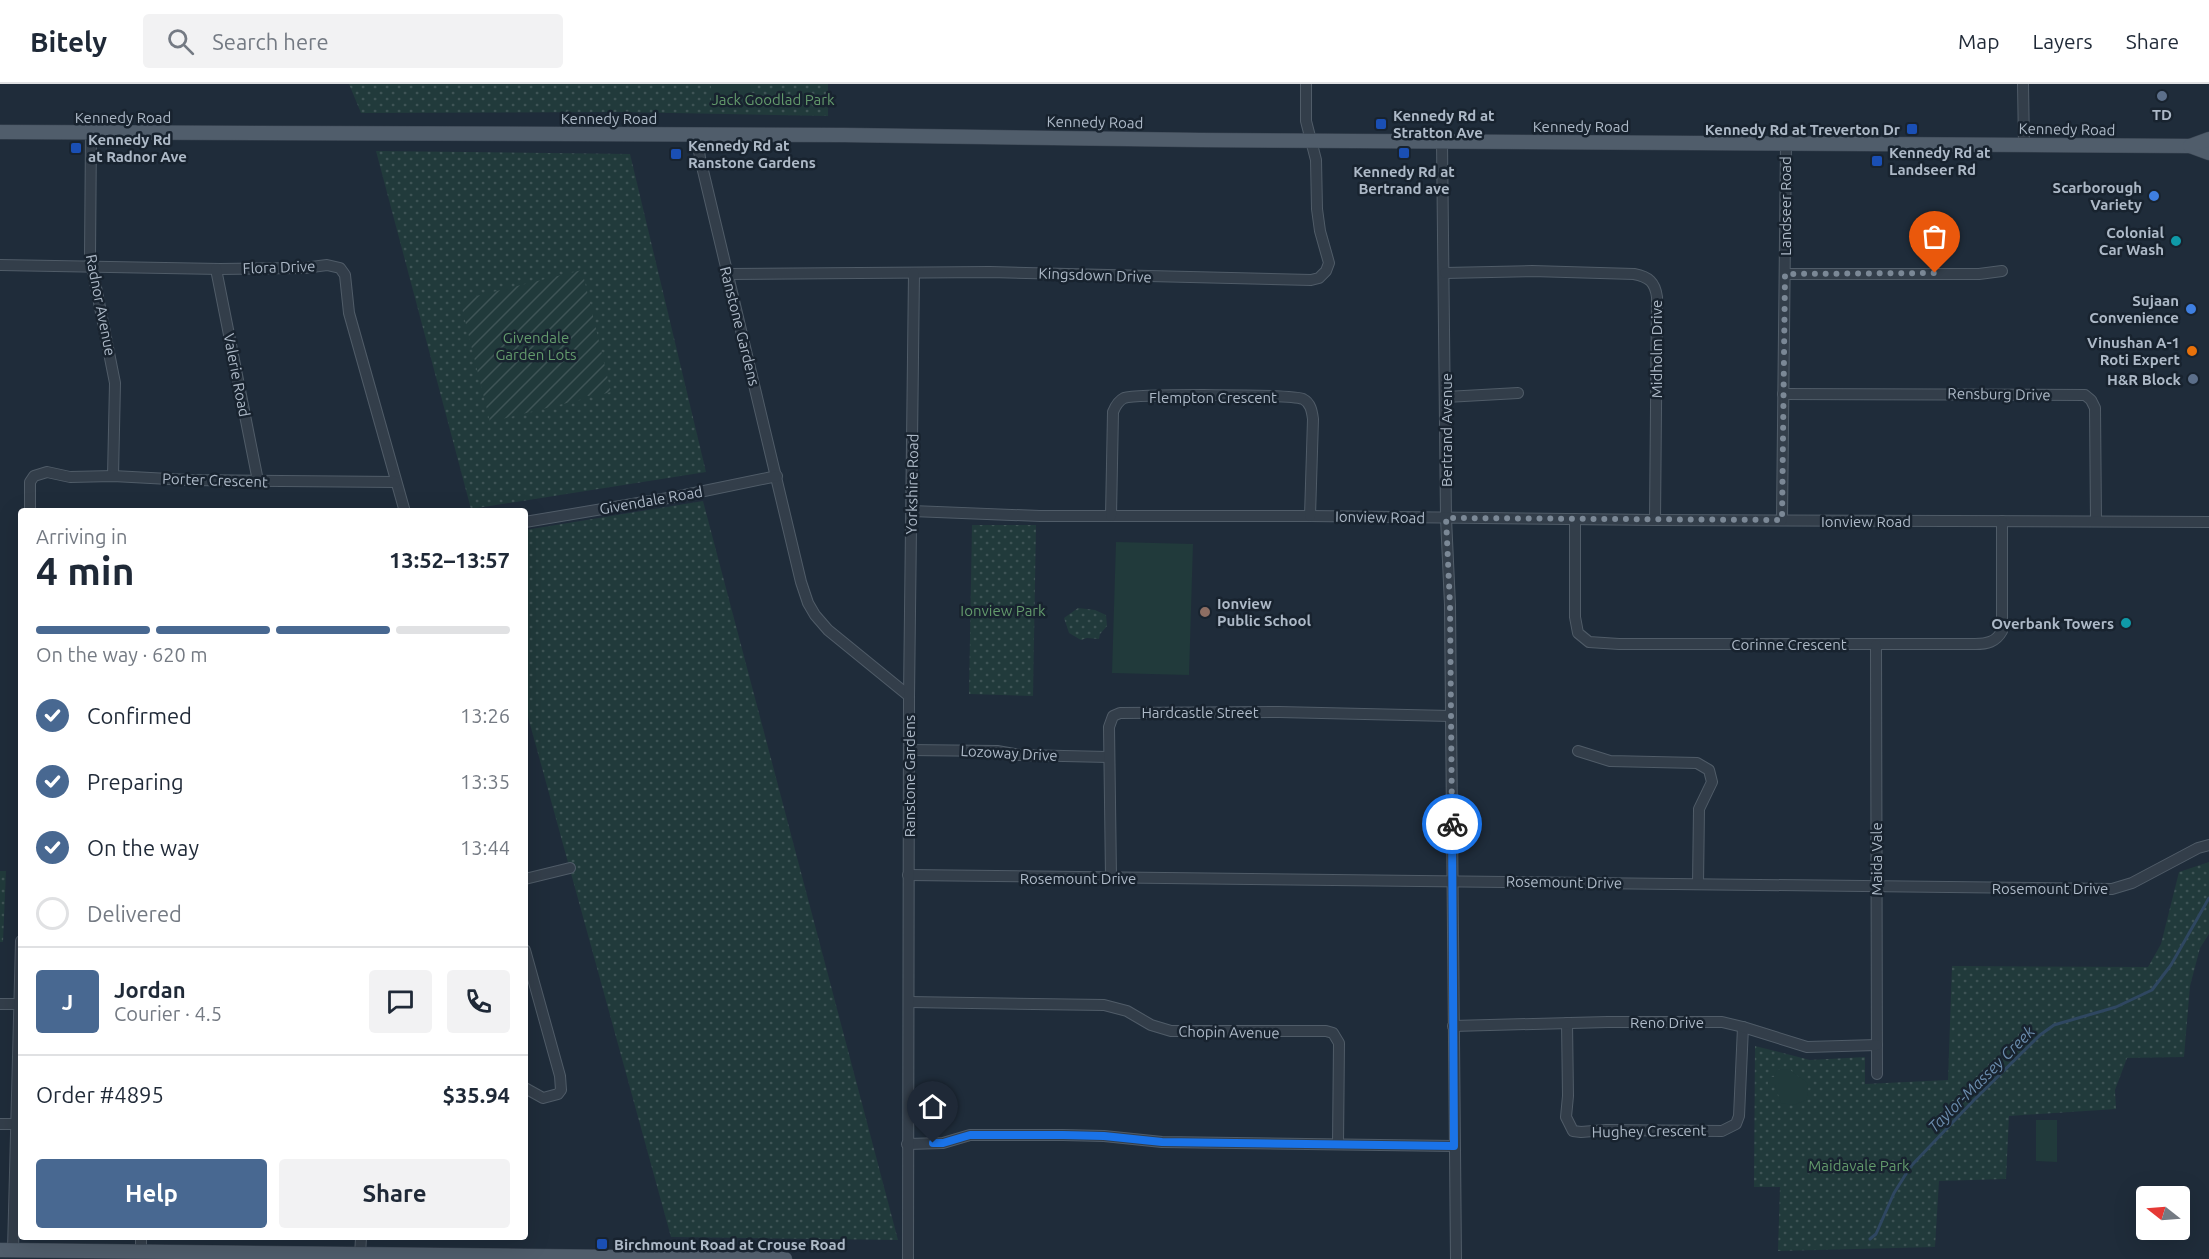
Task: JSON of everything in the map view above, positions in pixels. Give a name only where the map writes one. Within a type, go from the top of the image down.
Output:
[{"type":"main road","name":"Kennedy Road","points":[[0,132],[2190,146],[2209,153]]},
{"type":"main road","name":"Kennedy Road","points":[[2190,146],[2209,139]]},
{"type":"main road","points":[[7,1250],[50,1255],[141,1253],[785,1259]]},
{"type":"street","points":[[1306,84],[1305,117],[1310,140]]},
{"type":"street","points":[[2023,84],[2024,145]]},
{"type":"street","name":"Radnor Avenue","points":[[91,134],[89,247],[116,383],[113,476]]},
{"type":"street","name":"Ranstone Gardens","points":[[697,135],[700,158],[727,274],[808,603],[828,630],[909,696],[908,1259]]},
{"type":"street","name":"Kingsdown Drive","points":[[727,274],[1099,273],[1157,278],[1311,280],[1319,278],[1326,272],[1329,263],[1320,231],[1316,160],[1310,140]]},
{"type":"street","name":"Bertrand Avenue","points":[[1442,141],[1456,1259]]},
{"type":"street","name":"Landseer Road","points":[[1782,520],[1786,144]]},
{"type":"street","name":"Flora Drive","points":[[0,265],[216,269],[336,266],[346,280],[349,313],[404,508]]},
{"type":"street","name":"Valerie Road","points":[[216,269],[258,481]]},
{"type":"street","points":[[1785,274],[1979,274],[2002,271]]},
{"type":"street","name":"Yorkshire Road","points":[[909,696],[914,273]]},
{"type":"street","name":"Midholm Drive","points":[[1445,273],[1634,274],[1652,281],[1657,297],[1655,520]]},
{"type":"street","points":[[1446,397],[1518,393]]},
{"type":"street","name":"Rensburg Drive","points":[[1783,393],[2085,395],[2095,408],[2096,521]]},
{"type":"street","name":"Flempton Crescent","points":[[1111,516],[1113,412],[1116,405],[1124,399],[1136,397],[1200,396],[1292,397],[1307,402],[1312,410],[1313,419],[1310,516]]},
{"type":"street","name":"Porter Crescent","points":[[30,508],[30,482],[34,476],[47,472],[70,477],[396,482]]},
{"type":"street","name":"Givendale Road","points":[[528,521],[680,496],[777,476]]},
{"type":"street","name":"Ionview Road","points":[[912,511],[1040,516],[2209,522]]},
{"type":"street","name":"Corinne Crescent","points":[[1575,519],[1575,617],[1578,633],[1589,642],[1619,644],[1984,644],[1995,640],[2002,631],[2002,522]]},
{"type":"street","name":"Maida Vale","points":[[1876,645],[1877,1074]]},
{"type":"street","name":"Hardcastle Street","points":[[1111,877],[1108,757],[1110,721],[1120,712],[1279,712],[1450,716]]},
{"type":"street","name":"Lozoway Drive","points":[[909,750],[997,751],[1020,755],[1108,757]]},
{"type":"street","points":[[1578,751],[1610,761],[1696,763],[1709,770],[1712,782],[1700,809],[1698,884]]},
{"type":"street","name":"Rosemount Drive","points":[[909,875],[2112,889],[2132,884],[2198,848],[2209,845]]},
{"type":"street","points":[[528,878],[570,868]]},
{"type":"street","points":[[528,961],[560,1077],[561,1090],[558,1094],[543,1098],[528,1090]]},
{"type":"street","name":"Chopin Avenue","points":[[909,1002],[1104,1005],[1127,1011],[1151,1025],[1171,1031],[1326,1031],[1333,1034],[1339,1043],[1338,1144]]},
{"type":"street","points":[[0,1004],[18,1004]]},
{"type":"street","name":"Reno Drive","points":[[1453,1026],[1722,1022],[1807,1047],[1877,1044]]},
{"type":"street","name":"Hughey Crescent","points":[[1567,1023],[1566,1117],[1573,1131],[1581,1132],[1606,1130],[1722,1131],[1732,1127],[1739,1116],[1740,1109],[1743,1027]]},
{"type":"street","points":[[7,1250],[18,1052]]},
{"type":"street","points":[[0,1124],[15,1124]]},
{"type":"street","points":[[907,1144],[943,1143],[970,1135],[1063,1135],[1104,1136],[1162,1142],[1454,1146]]},
{"type":"street","points":[[141,1240],[141,1253]]},
{"type":"street","points":[[360,1255],[361,1240]]},
{"type":"green space","name":"Jack Goodlad Park","points":[[349,84],[828,84],[828,116],[619,112],[361,113]]},
{"type":"green space","points":[[711,84],[751,84],[750,102],[711,102]]},
{"type":"green space","points":[[376,151],[630,154],[706,472],[471,508]]},
{"type":"green space","name":"Givendale Garden Lots","points":[[582,270],[611,392],[591,397],[586,395],[583,399],[490,422],[460,300]]},
{"type":"green space","points":[[703,501],[898,1240],[671,1237],[528,717],[528,530]]},
{"type":"green space","name":"Ionview Park","points":[[972,525],[1036,525],[1033,696],[969,694]]},
{"type":"green space","points":[[1116,542],[1193,544],[1189,675],[1112,673]]},
{"type":"green space","points":[[1078,608],[1095,610],[1106,615],[1107,626],[1099,639],[1081,640],[1069,633],[1064,618]]},
{"type":"green space","name":"Maidavale Park","points":[[2209,862],[2209,934],[2200,948],[2190,986],[2184,1057],[2127,1058],[2115,1090],[2116,1109],[2009,1116],[2006,1179],[1939,1181],[1935,1247],[1778,1251],[1780,1187],[1754,1187],[1755,1046],[1810,1060],[1865,1057],[1865,1084],[1948,1080],[1952,966],[2148,967],[2161,944],[2179,872]]},
{"type":"green space","points":[[0,871],[6,871],[3,942],[0,942]]},
{"type":"green space","points":[[1790,1069],[1807,1083],[1808,1087],[1806,1100],[1794,1105],[1781,1103],[1775,1085],[1768,1085],[1768,1077],[1774,1077],[1777,1070]]},
{"type":"green space","points":[[2036,1120],[2057,1120],[2057,1162],[2036,1161]]},
{"type":"waterway","name":"Taylor-Massey Creek","points":[[1870,1239],[1876,1234],[1894,1193],[1911,1166],[2040,1035],[2054,1025],[2116,1007],[2152,990],[2171,965],[2209,898]]},
{"type":"way so far","points":[[1452,824],[1450,605],[1446,518],[1782,520],[1785,274],[1935,273]]},
{"type":"place","name":"TD","points":[[2162,96]]},
{"type":"place","name":"Kennedy Rd at Stratton Ave","points":[[1381,124]]},
{"type":"place","name":"Kennedy Rd at Treverton Dr","points":[[1912,129]]},
{"type":"place","name":"Kennedy Rd at Radnor Ave","points":[[76,148]]},
{"type":"place","name":"Kennedy Rd at Bertrand ave","points":[[1404,153]]},
{"type":"place","name":"Kennedy Rd at Ranstone Gardens","points":[[676,154]]},
{"type":"place","name":"Kennedy Rd at Landseer Rd","points":[[1877,161]]},
{"type":"place","name":"Scarborough Variety","points":[[2154,196]]},
{"type":"place","name":"Colonial Car Wash","points":[[2176,241]]},
{"type":"place","name":"Sujaan Convenience","points":[[2191,309]]},
{"type":"place","name":"Vinushan A-1 Roti Expert","points":[[2192,351]]},
{"type":"place","name":"H&R Block","points":[[2193,379]]},
{"type":"place","name":"Ionview Public School","points":[[1205,612]]},
{"type":"place","name":"Overbank Towers","points":[[2126,623]]},
{"type":"place","name":"Birchmount Road at Crouse Road","points":[[602,1244]]},
{"type":"route","points":[[933,1143],[943,1143],[970,1135],[1063,1135],[1121,1137],[1162,1142],[1454,1146],[1452,824]]}]
